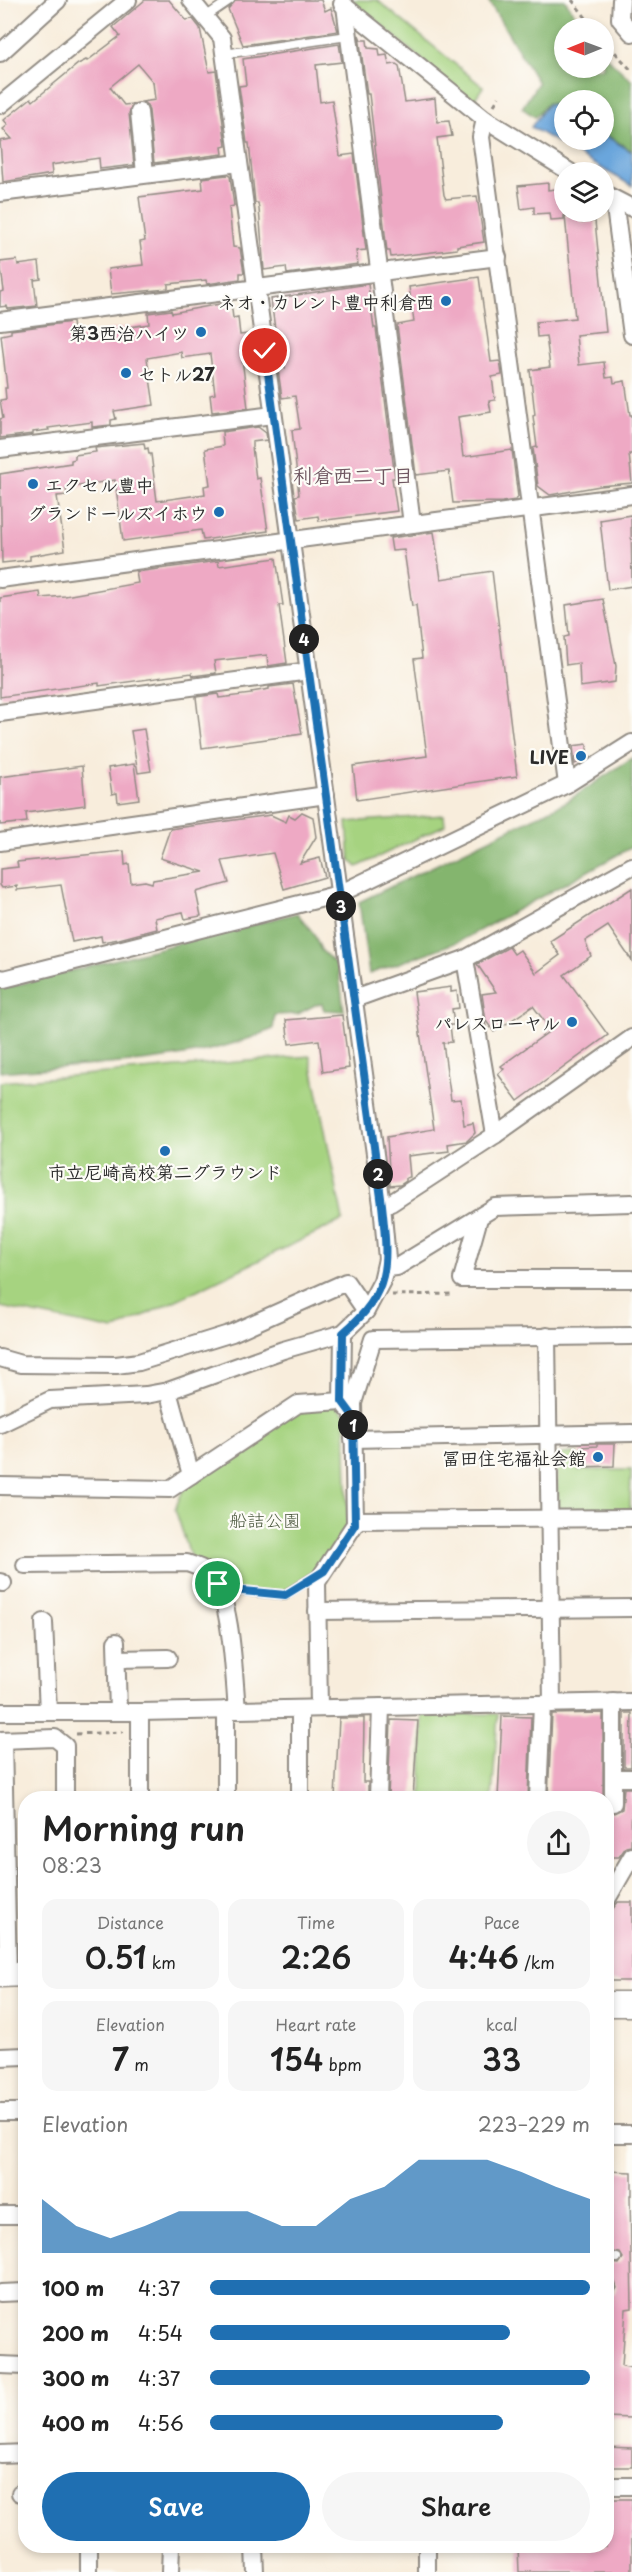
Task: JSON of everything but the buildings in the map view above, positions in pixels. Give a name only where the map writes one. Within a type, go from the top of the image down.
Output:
[{"type":"street","points":[[0,53],[58,0]]},
{"type":"street","points":[[0,105],[128,0]]},
{"type":"street","points":[[0,1424],[50,1400],[146,1395],[168,1391],[283,1350],[343,1333],[366,1311],[376,1295],[386,1268],[387,1250],[382,1205],[222,38],[191,0]]},
{"type":"street","points":[[621,0],[620,19],[632,33]]},
{"type":"street","points":[[341,3],[348,36],[377,272],[412,524]]},
{"type":"street","points":[[341,3],[484,120],[554,162]]},
{"type":"street","points":[[139,112],[145,174]]},
{"type":"street","points":[[484,120],[481,137],[567,784]]},
{"type":"street","points":[[0,193],[239,163]]},
{"type":"street","points":[[614,199],[632,208]]},
{"type":"street","points":[[613,222],[632,335]]},
{"type":"street","points":[[0,321],[498,257]]},
{"type":"street","points":[[0,449],[273,415]]},
{"type":"street","points":[[0,579],[632,495]]},
{"type":"street","points":[[0,713],[309,671]]},
{"type":"street","points":[[0,978],[16,976],[339,894],[567,784],[632,743]]},
{"type":"street","points":[[0,842],[326,795]]},
{"type":"street","points":[[354,999],[465,959],[632,866]]},
{"type":"street","points":[[465,959],[495,1135]]},
{"type":"street","points":[[382,1205],[391,1203],[495,1135],[632,1038]]},
{"type":"street","points":[[386,1268],[397,1267],[495,1207],[632,1203]]},
{"type":"street","points":[[479,1218],[462,1279],[632,1279]]},
{"type":"street","points":[[0,1358],[31,1364],[116,1365],[140,1362],[232,1333],[346,1282],[366,1311]]},
{"type":"street","points":[[343,1333],[342,1401],[353,1416]]},
{"type":"street","points":[[539,1791],[547,1704],[552,1609],[547,1336]]},
{"type":"street","points":[[319,1708],[317,1582],[355,1524],[353,1403],[373,1339],[632,1336]]},
{"type":"street","points":[[168,1391],[191,1475]]},
{"type":"street","points":[[0,1486],[170,1489],[298,1404],[342,1401]]},
{"type":"street","points":[[353,1439],[632,1433]]},
{"type":"street","points":[[355,1520],[632,1518]]},
{"type":"street","points":[[25,1565],[187,1563],[211,1575],[223,1593],[230,1642],[231,1710],[226,1791]]},
{"type":"street","points":[[317,1611],[632,1608]]},
{"type":"street","points":[[44,1622],[48,1712]]},
{"type":"street","points":[[117,1642],[118,1712]]},
{"type":"street","points":[[117,1659],[168,1658]]},
{"type":"street","points":[[613,1702],[613,1791]]},
{"type":"street","points":[[0,1712],[140,1712],[632,1702]]},
{"type":"street","points":[[378,1791],[381,1707]]},
{"type":"street","points":[[300,1709],[300,1791]]},
{"type":"street","points":[[140,1712],[140,1791]]},
{"type":"street","points":[[11,1975],[2,1740],[55,1738],[62,1743],[65,1746],[65,1791]]},
{"type":"street","points":[[613,1778],[632,1778]]},
{"type":"street","points":[[614,1887],[632,1856]]},
{"type":"street","points":[[614,2004],[632,2004]]},
{"type":"street","points":[[0,2057],[18,2056]]},
{"type":"street","points":[[0,2112],[18,2112]]},
{"type":"street","points":[[614,2134],[632,2134]]},
{"type":"street","points":[[0,2216],[18,2215]]},
{"type":"street","points":[[0,2293],[18,2292]]},
{"type":"street","points":[[0,2365],[18,2366]]},
{"type":"street","points":[[0,2454],[18,2453]]},
{"type":"street","points":[[614,2486],[632,2486]]},
{"type":"street","points":[[89,2553],[89,2572]]},
{"type":"street","points":[[170,2572],[171,2553]]},
{"type":"street","points":[[254,2553],[255,2572]]},
{"type":"street","points":[[427,2553],[427,2572]]},
{"type":"lane","points":[[205,17],[230,0]]},
{"type":"lane","points":[[224,54],[348,36]]},
{"type":"lane","points":[[218,1584],[233,1590],[285,1595],[324,1571]]},
{"type":"path","points":[[572,0],[586,18]]},
{"type":"path","points":[[614,51],[632,71]]},
{"type":"path","points":[[376,1295],[454,1294],[462,1279]]},
{"type":"path","points":[[62,1743],[65,1735],[140,1732]]},
{"type":"green space","points":[[352,0],[377,0],[483,87],[472,103]]},
{"type":"green space","points":[[488,0],[565,0],[577,18],[554,18],[554,78],[614,78],[614,64],[632,81],[632,151],[614,140],[614,90],[554,90],[554,104],[548,103],[535,117],[522,108],[538,83]]},
{"type":"green space","points":[[632,758],[632,847],[460,941],[369,974],[359,902],[566,802]]},
{"type":"green space","points":[[444,815],[445,825],[357,867],[350,860],[347,822]]},
{"type":"green space","points":[[297,913],[314,934],[321,950],[338,966],[344,1011],[324,1010],[322,1004],[298,1014],[275,1015],[273,1029],[241,1041],[174,1057],[104,1065],[0,1072],[0,986],[12,986]]},
{"type":"green space","name":"市立尼崎高校第二グラウンド","points":[[310,1056],[343,1220],[114,1330],[0,1307],[0,1082]]},
{"type":"green space","name":"船詰公園","points":[[336,1405],[345,1414],[348,1524],[310,1582],[285,1597],[230,1592],[191,1558],[175,1509],[183,1490],[299,1407]]},
{"type":"green space","points":[[577,1453],[578,1470],[631,1470],[630,1509],[562,1510],[557,1503],[557,1454]]},
{"type":"green space","points":[[422,1714],[498,1714],[492,1791],[422,1791]]},
{"type":"water","points":[[548,104],[554,105],[554,140],[531,127]]},
{"type":"water","points":[[614,141],[632,152],[632,186],[614,175],[614,162],[591,162],[570,150],[614,150]]},
{"type":"place","name":"ネオ・カレント豊中利倉西","points":[[446,301]]},
{"type":"place","name":"第3西治ハイツ","points":[[201,332]]},
{"type":"place","name":"セトル27","points":[[126,373]]},
{"type":"place","name":"エクセル豊中","points":[[33,484]]},
{"type":"place","name":"グランドールズイホウ","points":[[219,512]]},
{"type":"place","name":"LIVE","points":[[581,756]]},
{"type":"place","name":"パレスローヤル","points":[[572,1022]]},
{"type":"place","name":"市立尼崎高校第二グラウンド","points":[[165,1151]]},
{"type":"place","name":"冨田住宅福祉会館","points":[[598,1457]]},
{"type":"district","name":"利倉西二丁目","points":[[353,475]]},
{"type":"route","points":[[218,1584],[233,1590],[285,1595],[324,1571],[355,1524],[353,1416],[342,1401],[343,1333],[366,1311],[376,1295],[386,1268],[387,1258],[382,1205],[265,351]]}]
